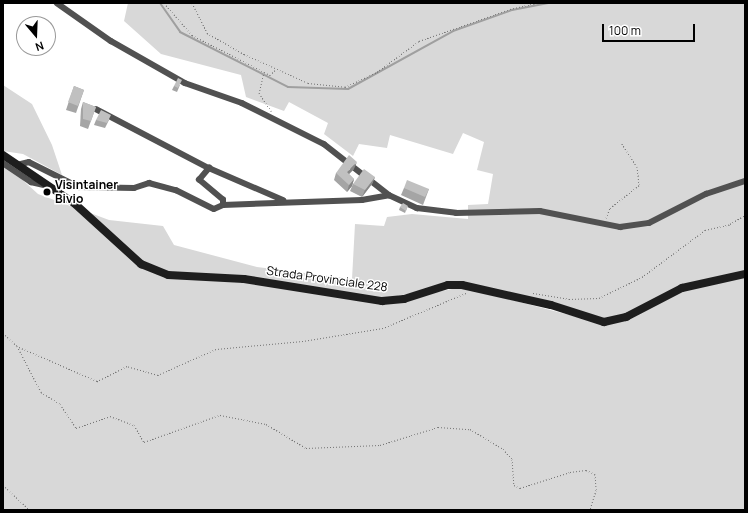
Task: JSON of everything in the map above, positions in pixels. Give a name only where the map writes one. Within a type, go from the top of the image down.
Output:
[{"type":"main road","name":"Strada Provinciale 228","points":[[3,155],[48,186],[154,272],[244,279],[382,301],[404,299],[448,285],[484,290],[604,322],[626,317],[682,288],[745,274]]},
{"type":"street","points":[[57,3],[111,41],[185,83],[279,121],[338,153],[389,195],[417,208],[456,213],[540,211],[620,227],[649,223],[706,194],[745,181]]},
{"type":"street","points":[[96,109],[209,168],[285,201]]},
{"type":"street","points":[[17,165],[29,162],[79,187],[134,188],[149,182],[176,190],[214,209],[223,205],[285,201],[362,200],[389,195]]},
{"type":"street","points":[[3,163],[31,182],[48,186]]},
{"type":"street","points":[[209,168],[199,180],[223,200],[223,205]]},
{"type":"path","points":[[164,3],[192,35],[270,75],[275,70]]},
{"type":"path","points":[[192,3],[207,33],[275,70],[308,83],[345,87],[377,72],[419,41],[510,9],[536,3]]},
{"type":"path","points":[[264,71],[261,78],[259,93],[279,121]]},
{"type":"path","points":[[603,224],[610,208],[639,185],[637,167],[621,142]]},
{"type":"path","points":[[525,294],[552,294],[569,299],[600,298],[642,277],[705,230],[730,224],[745,215]]},
{"type":"path","points":[[17,346],[90,375],[97,381],[127,366],[158,375],[216,349],[303,341],[383,328],[468,292],[484,290]]},
{"type":"path","points":[[3,333],[17,346],[41,392],[64,408],[76,428],[110,416],[134,425],[144,442],[220,415],[266,424],[306,448],[380,445],[438,427],[470,430],[503,448],[512,459],[514,485],[520,488],[570,472],[586,470],[595,474],[596,490],[590,510]]},
{"type":"path","points":[[3,485],[30,510]]},
{"type":"shaded area","points":[[128,3],[745,3],[745,272],[681,286],[625,315],[604,320],[462,283],[382,299],[169,273],[142,262],[85,211],[109,220],[163,226],[174,245],[257,267],[352,279],[355,224],[384,226],[387,217],[412,214],[468,219],[468,205],[488,204],[493,174],[477,170],[484,142],[463,133],[453,154],[390,135],[387,148],[359,144],[353,156],[324,134],[328,123],[289,102],[284,111],[246,97],[241,75],[161,54],[124,21]]},
{"type":"shaded area","points":[[3,85],[32,104],[52,145],[62,175],[23,154],[3,151]]},
{"type":"shaded area","points":[[3,162],[38,194],[76,208],[140,265],[168,277],[244,281],[382,303],[462,287],[604,324],[682,290],[745,276],[745,510],[3,510]]},
{"type":"building","points":[[178,78],[182,80],[178,88],[174,86]]},
{"type":"building","points":[[74,86],[84,90],[78,106],[68,102]]},
{"type":"building","points":[[83,102],[96,107],[91,121],[83,119]]},
{"type":"building","points":[[101,110],[111,115],[107,123],[96,120]]},
{"type":"building","points":[[349,155],[357,162],[347,172],[354,179],[349,185],[336,173]]},
{"type":"building","points":[[364,169],[375,177],[365,190],[353,184]]},
{"type":"building","points":[[407,180],[429,189],[425,197],[404,188]]},
{"type":"building","points":[[403,203],[408,206],[406,211],[400,207]]},
{"type":"waterway","points":[[160,3],[180,32],[288,87],[348,89],[453,31],[512,10],[548,3]]},
{"type":"place","name":"Visintainer Bivio","points":[[47,192]]}]
